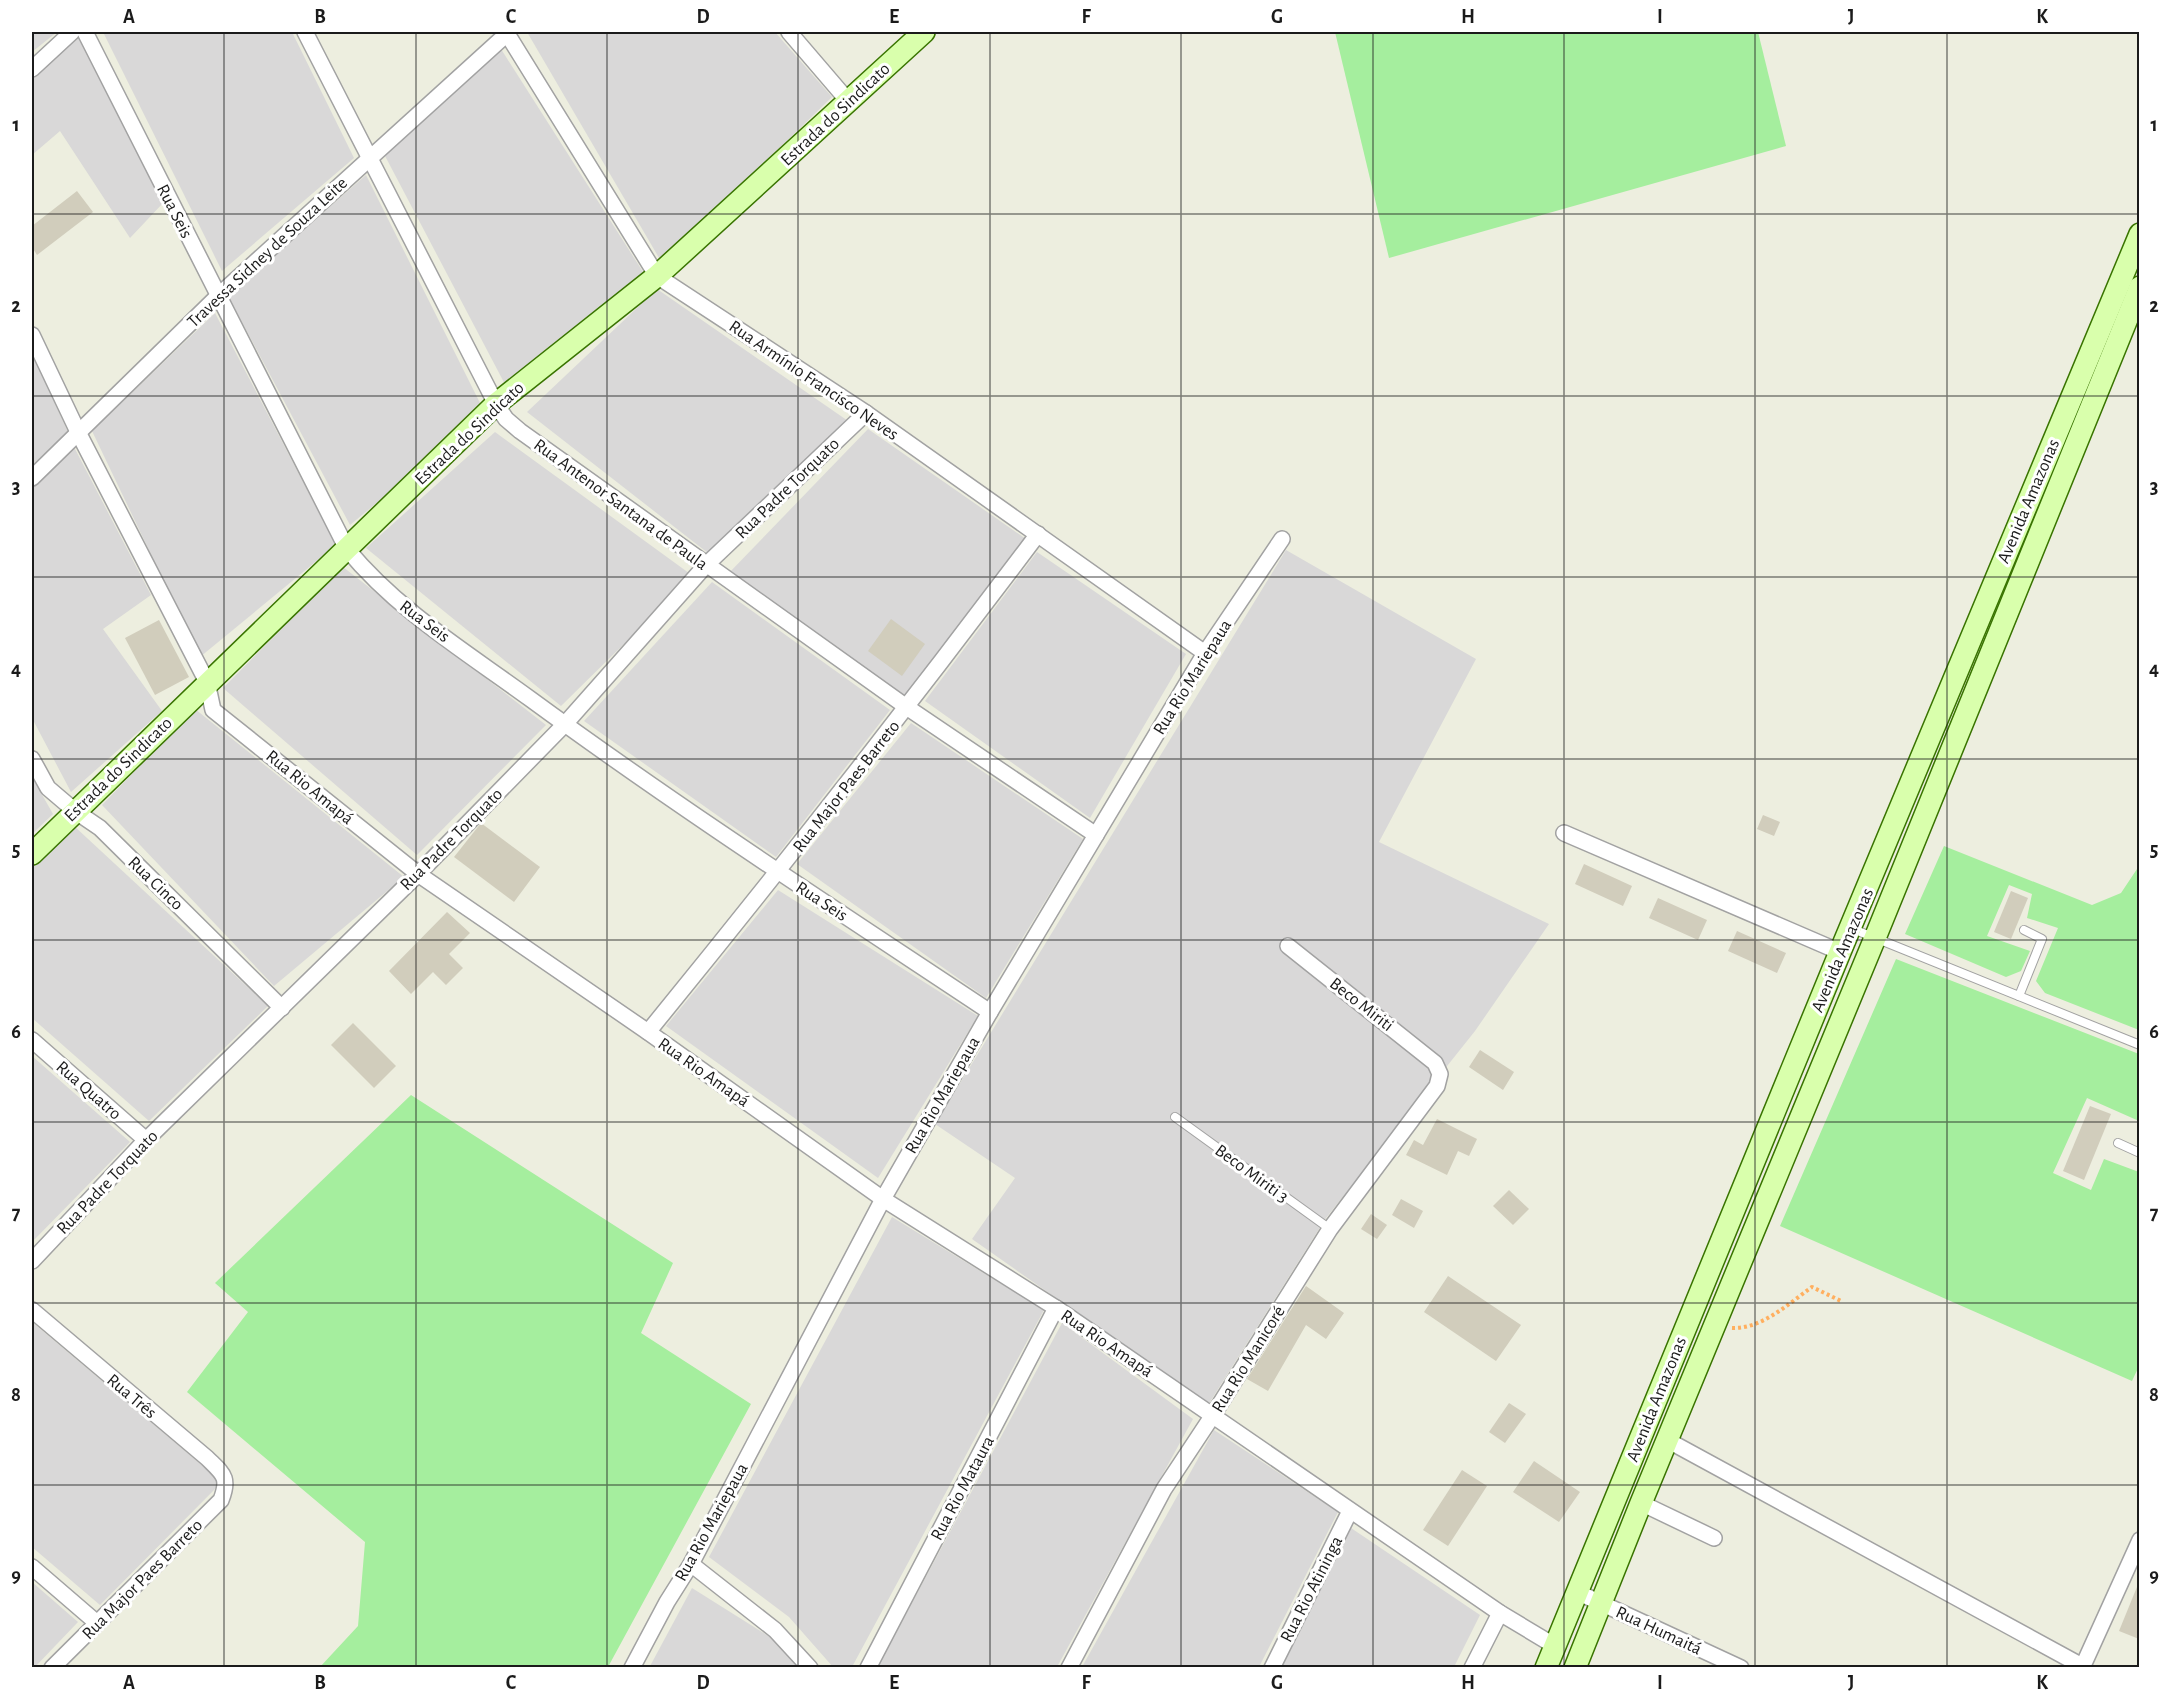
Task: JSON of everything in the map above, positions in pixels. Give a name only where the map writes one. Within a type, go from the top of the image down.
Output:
[{"type":"street","points":[[32,69],[72,32]]},
{"type":"street","name":"Rua Seis","points":[[85,32],[347,549],[364,570],[397,601],[565,724],[779,872],[990,1012]]},
{"type":"street","name":"Rua Antenor Santana de Paula","points":[[305,32],[368,158],[496,404],[506,419],[706,565],[908,708],[1096,834]]},
{"type":"street","name":"Travessa Sidney de Souza Leite","points":[[32,478],[218,296],[507,32]]},
{"type":"street","name":"Rua Armínio Francisco Neves","points":[[507,32],[657,276],[866,413],[1205,653]]},
{"type":"street","points":[[789,32],[849,102]]},
{"type":"street","name":"Estrada do Sindicato","points":[[32,854],[496,404],[657,276],[924,32]]},
{"type":"street","name":"Avenida Amazonas","points":[[1546,1668],[1840,952],[2139,234]]},
{"type":"street","name":"Avenida Amazonas","points":[[1575,1668],[2139,287]]},
{"type":"street","name":"Rua Rio Amapá","points":[[32,335],[79,434],[207,682],[213,710],[418,874],[648,1032],[883,1199],[1056,1308],[1500,1613],[1555,1646]]},
{"type":"street","name":"Rua Padre Torquato","points":[[32,1261],[146,1140],[418,874],[565,724],[706,565],[866,413]]},
{"type":"street","name":"Rua Major Paes Barreto","points":[[648,1032],[779,872],[908,708],[1038,534]]},
{"type":"street","name":"Rua Rio Mariepaua","points":[[632,1668],[690,1564],[883,1199],[990,1012],[1205,653],[1282,539]]},
{"type":"street","name":"Rua Cinco","points":[[32,759],[48,788],[100,828],[282,1008]]},
{"type":"street","points":[[1564,834],[1840,952]]},
{"type":"street","name":"Beco Miriti","points":[[1288,946],[1435,1063]]},
{"type":"street","name":"Rua Quatro","points":[[32,1040],[146,1140]]},
{"type":"street","name":"Rua Rio Manicoré","points":[[1069,1668],[1164,1489],[1330,1229],[1437,1086],[1440,1074],[1435,1063]]},
{"type":"street","name":"Rua Rio Mataura","points":[[868,1668],[1056,1308]]},
{"type":"street","name":"Rua Três","points":[[32,1310],[207,1458],[223,1474],[226,1486]]},
{"type":"street","points":[[1667,1440],[2082,1667],[2139,1540]]},
{"type":"street","name":"Rua Major Paes Barreto","points":[[52,1668],[220,1500],[226,1486]]},
{"type":"street","points":[[1641,1503],[1714,1538]]},
{"type":"street","name":"Rua Rio Atininga","points":[[1272,1668],[1350,1511]]},
{"type":"street","points":[[690,1564],[775,1630],[810,1668]]},
{"type":"street","points":[[32,1567],[97,1623]]},
{"type":"street","name":"Rua Humaitá","points":[[1577,1592],[1741,1668]]},
{"type":"street","points":[[1472,1668],[1500,1613]]},
{"type":"lane","points":[[1851,928],[2139,1045]]},
{"type":"lane","points":[[2019,996],[2042,939],[2024,930]]},
{"type":"lane","name":"Beco Miriti 3","points":[[1175,1117],[1330,1229]]},
{"type":"lane","points":[[2118,1143],[2139,1153]]},
{"type":"path","points":[[1713,1327],[1745,1328],[1775,1314],[1812,1287],[1841,1300]]},
{"type":"shaded area","points":[[32,32],[57,32],[32,52]]},
{"type":"shaded area","points":[[103,32],[292,32],[354,158],[222,271]]},
{"type":"shaded area","points":[[527,32],[775,32],[832,97],[662,263]]},
{"type":"shaded area","points":[[80,37],[163,203],[130,238],[60,131],[32,155],[32,76]]},
{"type":"shaded area","points":[[501,49],[645,275],[508,390],[384,154]]},
{"type":"shaded area","points":[[366,175],[485,413],[350,525],[228,296]]},
{"type":"shaded area","points":[[657,289],[851,423],[713,557],[527,412]]},
{"type":"shaded area","points":[[215,313],[336,545],[200,657],[92,431]]},
{"type":"shaded area","points":[[32,354],[68,432],[32,465]]},
{"type":"shaded area","points":[[868,429],[1026,539],[903,697],[727,575]]},
{"type":"shaded area","points":[[495,432],[693,576],[561,706],[366,548]]},
{"type":"shaded area","points":[[74,447],[151,595],[103,629],[162,711],[71,792],[32,718],[32,487]]},
{"type":"shaded area","points":[[1286,550],[1476,659],[1379,842],[1549,924],[1475,1031],[1326,1218],[1208,1405],[972,1239],[1015,1178],[935,1124]]},
{"type":"shaded area","points":[[1037,552],[1186,654],[1090,818],[925,701]]},
{"type":"shaded area","points":[[343,567],[546,725],[417,855],[223,688]]},
{"type":"shaded area","points":[[712,582],[890,710],[776,857],[584,721]]},
{"type":"shaded area","points":[[195,709],[404,877],[274,986],[102,805]]},
{"type":"shaded area","points":[[911,723],[1083,839],[986,998],[797,864]]},
{"type":"shaded area","points":[[32,777],[53,814],[32,834]]},
{"type":"shaded area","points":[[73,825],[268,1006],[149,1121],[32,1018],[32,867]]},
{"type":"shaded area","points":[[778,890],[978,1016],[878,1178],[666,1026]]},
{"type":"shaded area","points":[[32,1056],[130,1142],[32,1242]]},
{"type":"shaded area","points":[[892,1217],[1044,1310],[852,1667],[833,1667],[789,1617],[709,1557]]},
{"type":"shaded area","points":[[32,1322],[216,1477],[216,1488],[100,1605],[32,1547]]},
{"type":"shaded area","points":[[1062,1323],[1193,1419],[1057,1667],[877,1668]]},
{"type":"shaded area","points":[[1214,1430],[1338,1512],[1259,1667],[1082,1667]]},
{"type":"shaded area","points":[[1351,1528],[1480,1615],[1454,1667],[1282,1667]]},
{"type":"shaded area","points":[[32,1582],[78,1622],[34,1668],[32,1667]]},
{"type":"shaded area","points":[[692,1588],[781,1644],[797,1667],[649,1668]]},
{"type":"green space","points":[[1335,32],[1758,32],[1786,146],[1389,258]]},
{"type":"green space","points":[[1944,846],[2092,905],[2121,893],[2139,866],[2139,1030],[2045,993],[2036,981],[2058,928],[2027,918],[2032,894],[2009,885],[1987,936],[2030,951],[2021,971],[2006,977],[1905,934]]},
{"type":"green space","points":[[1896,959],[2139,1054],[2139,1121],[2087,1098],[2053,1173],[2091,1190],[2104,1159],[2139,1172],[2140,1364],[2132,1381],[1780,1226]]},
{"type":"green space","points":[[411,1095],[673,1263],[641,1333],[751,1404],[608,1667],[320,1667],[358,1626],[365,1542],[187,1392],[248,1312],[215,1283]]},
{"type":"building","points":[[77,191],[93,212],[37,255],[32,247],[32,226]]},
{"type":"building","points":[[891,619],[925,644],[902,676],[868,651]]},
{"type":"building","points":[[159,620],[189,677],[155,695],[125,638]]},
{"type":"building","points":[[1763,815],[1780,822],[1774,836],[1757,829]]},
{"type":"building","points":[[481,823],[540,867],[514,902],[454,857]]},
{"type":"building","points":[[1584,864],[1632,886],[1623,906],[1575,884]]},
{"type":"building","points":[[2011,891],[2028,898],[2011,939],[1994,932]]},
{"type":"building","points":[[1658,898],[1707,920],[1698,940],[1649,918]]},
{"type":"building","points":[[447,912],[470,933],[449,954],[463,968],[446,985],[433,972],[411,994],[389,971]]},
{"type":"building","points":[[1737,931],[1786,953],[1777,973],[1728,951]]},
{"type":"building","points":[[353,1023],[396,1066],[374,1088],[331,1045]]},
{"type":"building","points":[[1480,1050],[1514,1072],[1503,1090],[1469,1067]]},
{"type":"building","points":[[2090,1106],[2111,1114],[2084,1180],[2063,1171]]},
{"type":"building","points":[[1437,1119],[1477,1139],[1469,1156],[1458,1151],[1447,1175],[1406,1155],[1414,1140],[1423,1145]]},
{"type":"building","points":[[1509,1190],[1529,1209],[1513,1225],[1493,1206]]},
{"type":"building","points":[[1401,1199],[1423,1211],[1414,1228],[1392,1215]]},
{"type":"building","points":[[1371,1214],[1387,1225],[1377,1239],[1361,1229]]},
{"type":"building","points":[[1448,1276],[1521,1325],[1496,1361],[1424,1312]]},
{"type":"building","points":[[1306,1286],[1344,1313],[1326,1339],[1306,1325],[1268,1391],[1247,1379]]},
{"type":"building","points":[[1509,1403],[1526,1414],[1505,1443],[1489,1432]]},
{"type":"building","points":[[1534,1461],[1580,1492],[1559,1522],[1513,1492]]},
{"type":"building","points":[[1462,1470],[1487,1486],[1448,1546],[1423,1530]]},
{"type":"building","points":[[2139,1582],[2139,1639],[2119,1631]]}]
